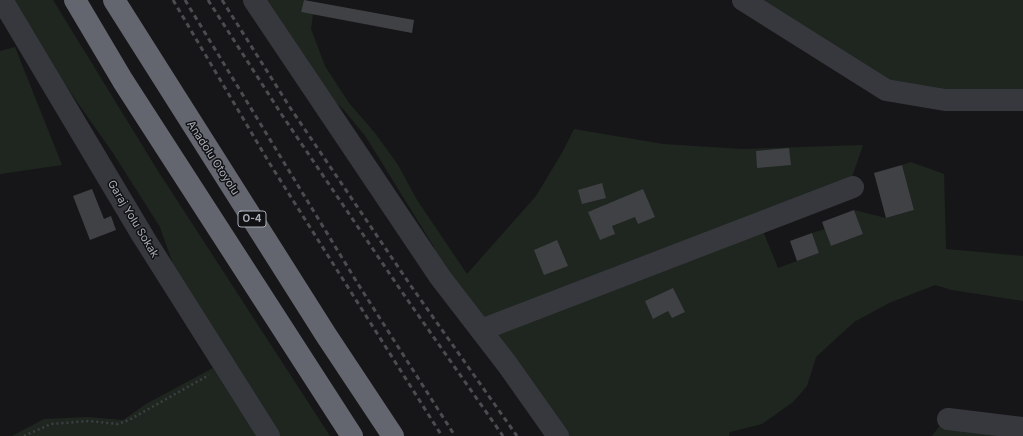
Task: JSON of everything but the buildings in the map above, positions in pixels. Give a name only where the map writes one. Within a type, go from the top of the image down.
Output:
[{"type":"highway","points":[[75,0],[123,80],[352,436]]},
{"type":"highway","name":"Anadolu Otoyolu","points":[[114,0],[322,329],[393,436]]},
{"type":"street","name":"Garaj Yolu Sokak","points":[[2,0],[144,238],[269,436]]},
{"type":"street","points":[[254,0],[440,277],[481,330],[558,436]]},
{"type":"street","points":[[746,1],[886,90],[945,100],[1023,100]]},
{"type":"street","points":[[481,330],[853,187]]},
{"type":"street","points":[[948,419],[1023,428]]},
{"type":"path","points":[[24,436],[51,424],[89,421],[118,424],[129,420],[225,367]]},
{"type":"shaded area","points":[[10,0],[53,0],[158,171],[330,436],[279,436],[174,267],[160,227],[113,153],[42,52]]},
{"type":"shaded area","points":[[262,0],[304,0],[301,12],[313,14],[311,29],[325,66],[349,103],[375,133],[398,165],[417,200],[467,274],[536,196],[562,153],[574,129],[663,144],[742,149],[863,145],[851,180],[483,321],[434,256],[434,247],[366,137],[344,110],[327,95]]},
{"type":"shaded area","points":[[748,0],[1023,0],[1023,100],[886,90]]},
{"type":"shaded area","points":[[15,47],[62,165],[0,174],[0,51]]},
{"type":"shaded area","points":[[911,162],[944,174],[946,249],[1023,256],[1023,301],[952,290],[935,285],[889,303],[854,322],[816,357],[807,386],[793,402],[762,424],[730,432],[729,436],[565,436],[497,334],[763,231],[778,268],[819,253],[812,233],[825,229],[831,246],[863,234],[854,210],[886,218],[914,210],[902,165]]},
{"type":"shaded area","points":[[213,368],[256,436],[12,436],[44,419],[88,417],[123,420],[146,404]]},
{"type":"shaded area","points":[[941,424],[1023,436],[932,436]]},
{"type":"railway","points":[[173,0],[270,164],[442,436]]},
{"type":"railway","points":[[185,0],[358,284],[455,436]]},
{"type":"railway","points":[[208,0],[282,115],[402,292],[503,436]]},
{"type":"railway","points":[[222,0],[291,109],[411,286],[517,436]]}]
